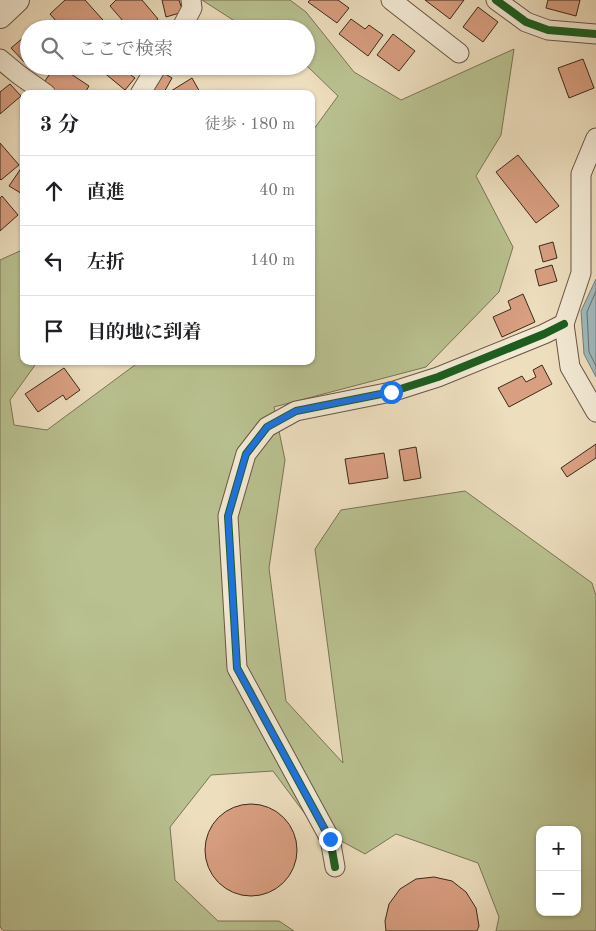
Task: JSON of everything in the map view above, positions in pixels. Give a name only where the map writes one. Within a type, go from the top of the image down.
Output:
[{"type":"street","points":[[0,16],[17,0]]},
{"type":"street","points":[[186,20],[192,8],[191,0]]},
{"type":"street","points":[[496,0],[533,25],[548,30],[596,34]]},
{"type":"street","points":[[396,2],[459,53]]},
{"type":"street","points":[[0,59],[40,90]]},
{"type":"street","points":[[142,90],[152,75]]},
{"type":"street","points":[[596,138],[581,174],[582,273],[564,324],[570,367],[596,412]]},
{"type":"street","points":[[335,867],[330,839],[237,668],[228,516],[246,454],[267,427],[296,411],[391,392],[446,373],[544,334],[564,324]]},
{"type":"green space","points":[[202,0],[290,0],[306,12],[312,20],[233,20]]},
{"type":"green space","points":[[315,23],[354,72],[401,100],[514,49],[501,135],[476,176],[513,247],[499,292],[426,367],[274,407],[285,460],[269,568],[286,701],[343,763],[315,549],[341,510],[465,491],[592,583],[596,596],[596,931],[496,931],[499,917],[478,863],[396,834],[365,854],[314,826],[273,771],[211,775],[170,827],[175,880],[218,921],[279,921],[294,931],[4,931],[0,927],[0,260],[20,251],[20,365],[35,365],[10,400],[14,425],[47,430],[135,365],[315,365],[315,128],[338,96],[315,74]]},
{"type":"water","points":[[596,279],[596,377],[584,354],[581,311]]},
{"type":"building","points":[[65,0],[85,0],[103,20],[55,20],[50,14]]},
{"type":"building","points":[[116,0],[142,0],[158,19],[122,20],[110,6]]},
{"type":"building","points":[[162,0],[179,0],[183,12],[166,17]]},
{"type":"building","points":[[310,0],[338,0],[349,8],[337,23],[308,2]]},
{"type":"building","points":[[425,0],[464,0],[450,19]]},
{"type":"building","points":[[548,0],[580,0],[576,16],[546,8]]},
{"type":"building","points":[[478,7],[498,22],[483,42],[463,27]]},
{"type":"building","points":[[351,19],[365,29],[369,25],[383,35],[368,56],[339,34]]},
{"type":"building","points":[[393,34],[415,51],[399,71],[377,55]]},
{"type":"building","points":[[20,40],[20,58],[11,48]]},
{"type":"building","points":[[583,59],[594,88],[569,98],[558,68]]},
{"type":"building","points":[[49,75],[72,75],[89,86],[86,90],[52,90],[43,84]]},
{"type":"building","points":[[107,75],[131,75],[135,78],[125,90]]},
{"type":"building","points":[[160,75],[167,75],[172,78],[165,90],[152,90]]},
{"type":"building","points":[[192,78],[199,90],[173,90]]},
{"type":"building","points":[[10,84],[20,97],[0,114],[0,92]]},
{"type":"building","points":[[0,143],[19,165],[1,180],[0,179]]},
{"type":"building","points":[[518,155],[559,206],[536,223],[496,172]]},
{"type":"building","points":[[20,170],[20,193],[9,186]]},
{"type":"building","points":[[2,196],[18,215],[0,231],[0,198]]},
{"type":"building","points":[[553,242],[557,258],[543,262],[539,246]]},
{"type":"building","points":[[552,265],[557,281],[539,286],[535,270]]},
{"type":"building","points":[[523,294],[535,322],[502,337],[493,317],[511,309],[508,301]]},
{"type":"building","points":[[542,365],[552,384],[509,407],[498,388],[522,376],[526,382],[536,377],[533,370]]},
{"type":"building","points":[[64,368],[80,390],[66,400],[63,395],[38,412],[25,394]]},
{"type":"building","points":[[596,444],[596,458],[567,477],[561,468]]},
{"type":"building","points":[[416,447],[421,478],[404,481],[399,450]]},
{"type":"building","points":[[384,453],[388,478],[349,484],[345,459]]},
{"type":"building","points":[[242,804],[260,804],[277,811],[290,824],[297,841],[297,859],[290,876],[277,889],[260,896],[242,896],[225,889],[212,876],[205,859],[205,841],[212,824],[225,811]]},
{"type":"building","points":[[434,877],[452,881],[466,892],[476,908],[479,926],[477,931],[386,931],[385,921],[389,904],[400,889],[416,879]]},
{"type":"cycle path","points":[[496,0],[526,22],[548,30],[596,34]]},
{"type":"cycle path","points":[[335,867],[330,839],[237,668],[228,516],[246,454],[267,427],[296,411],[391,392],[438,377],[564,324]]},
{"type":"route","points":[[330,839],[237,668],[228,516],[246,454],[267,427],[296,411],[391,392]]}]
